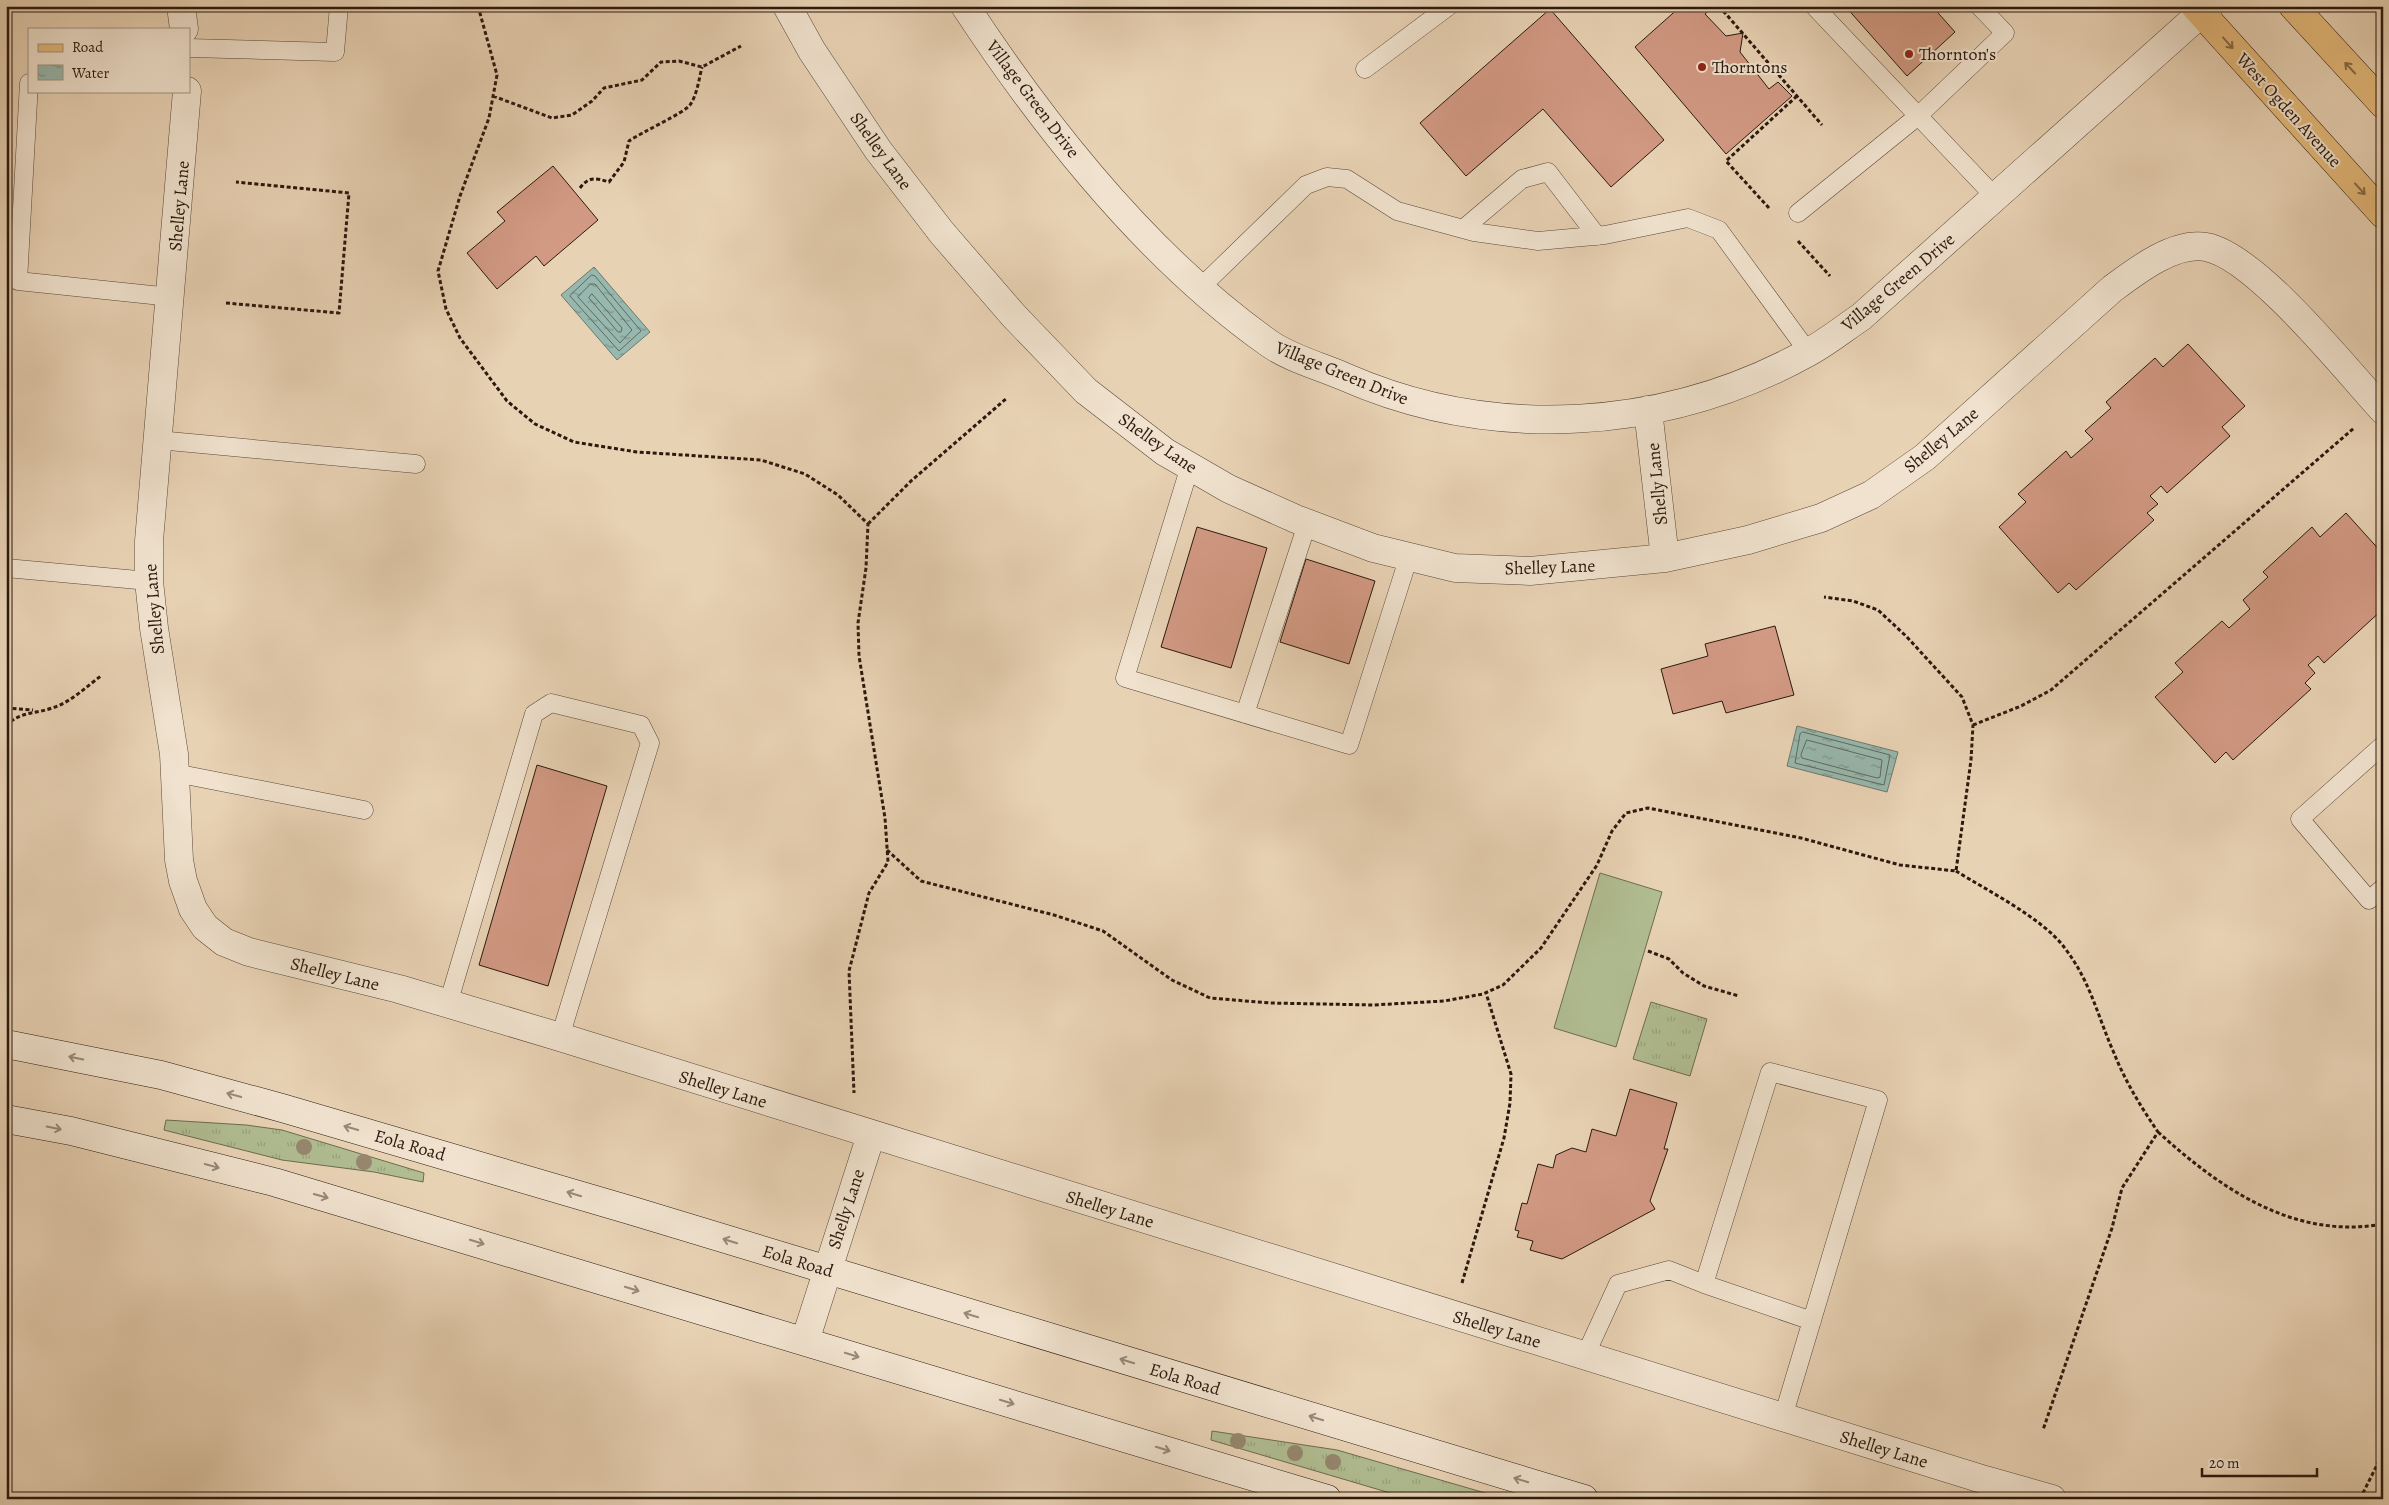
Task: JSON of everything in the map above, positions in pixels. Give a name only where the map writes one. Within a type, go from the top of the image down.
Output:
[{"type":"main road","points":[[2293,6],[2383,104]]},
{"type":"main road","name":"West Ogden Avenue","points":[[2202,9],[2383,214]]},
{"type":"street","points":[[181,6],[184,28]]},
{"type":"street","name":"Shelley Lane","points":[[787,6],[812,51],[878,150],[942,233],[1014,316],[1086,391],[1165,452],[1229,489],[1307,524],[1373,548],[1456,568],[1530,570],[1665,558],[1748,540],[1821,518],[1871,495],[1925,457],[2112,289],[2143,266],[2174,250],[2206,246],[2239,262],[2272,289],[2383,410]]},
{"type":"street","name":"Village Green Drive","points":[[965,6],[1006,68],[1053,131],[1129,218],[1200,288],[1273,346],[1364,386],[1415,403],[1464,413],[1515,419],[1566,420],[1615,416],[1719,393],[1809,353],[1861,317],[1996,198],[2202,9]]},
{"type":"street","name":"Shelley Lane","points":[[187,92],[150,541],[149,581],[175,773],[180,867],[193,908],[205,927],[224,942],[249,952],[399,989],[560,1037],[1783,1417],[1982,1489],[2052,1499]]},
{"type":"street","name":"Shelly Lane","points":[[1648,410],[1665,558]]},
{"type":"street","name":"Eola Road","points":[[6,1044],[161,1075],[282,1108],[827,1270],[1584,1499]]},
{"type":"street","points":[[6,1119],[81,1134],[274,1182],[1327,1499]]},
{"type":"street","name":"Shelly Lane","points":[[805,1341],[871,1135]]},
{"type":"lane","points":[[190,48],[335,52],[339,6]]},
{"type":"lane","points":[[1366,69],[1449,6]]},
{"type":"lane","points":[[1814,6],[1996,198]]},
{"type":"lane","points":[[1798,213],[1918,116],[2005,33],[1979,6]]},
{"type":"lane","points":[[28,92],[18,281],[171,297]]},
{"type":"lane","points":[[1463,229],[1522,179],[1548,172],[1597,236]]},
{"type":"lane","points":[[1200,288],[1306,185],[1327,176],[1347,179],[1397,211],[1463,229],[1538,241],[1597,236],[1688,218],[1719,230],[1809,353]]},
{"type":"lane","points":[[158,440],[416,464]]},
{"type":"lane","points":[[1190,466],[1125,678],[1349,745],[1409,556]]},
{"type":"lane","points":[[1245,714],[1307,524]]},
{"type":"lane","points":[[6,568],[149,581]]},
{"type":"lane","points":[[448,1004],[534,714],[551,702],[641,724],[650,743],[560,1037]]},
{"type":"lane","points":[[2383,745],[2300,819],[2369,900],[2383,888]]},
{"type":"lane","points":[[175,773],[364,810]]},
{"type":"lane","points":[[1704,1284],[1770,1072],[1878,1100],[1783,1417]]},
{"type":"lane","points":[[1585,1356],[1618,1284],[1670,1270],[1704,1284],[1812,1321]]},
{"type":"path","points":[[478,6],[497,75],[489,118],[460,196],[438,271],[446,309],[460,338],[507,401],[535,424],[574,442],[637,452],[761,460],[805,474],[838,495],[868,524]]},
{"type":"path","points":[[1719,6],[1822,125]]},
{"type":"path","points":[[580,188],[586,179],[596,177],[609,182],[624,162],[629,141],[644,130],[679,114],[689,105],[702,67],[741,46]]},
{"type":"path","points":[[493,96],[552,118],[572,115],[592,101],[604,88],[642,80],[661,62],[680,61],[702,67]]},
{"type":"path","points":[[1726,161],[1798,95]]},
{"type":"path","points":[[226,303],[339,313],[342,288],[349,193],[236,182]]},
{"type":"path","points":[[854,1099],[849,971],[869,893],[888,862],[885,818],[859,656],[858,623],[868,524],[911,482],[1007,398]]},
{"type":"path","points":[[1973,725],[2021,706],[2051,690],[2354,428]]},
{"type":"path","points":[[1824,597],[1853,601],[1878,610],[1906,636],[1962,697],[1973,725],[1971,760],[1956,871]]},
{"type":"path","points":[[6,708],[36,710],[53,708],[101,676]]},
{"type":"path","points":[[6,726],[11,721],[36,710]]},
{"type":"path","points":[[887,850],[921,881],[1054,915],[1103,931],[1172,980],[1210,998],[1270,1003],[1374,1004],[1444,1001],[1486,992],[1503,985],[1542,948],[1592,874],[1612,831],[1626,813],[1648,808],[1802,838],[1900,865],[1956,871],[2026,914],[2064,946],[2092,991],[2114,1053],[2134,1096],[2158,1132],[2193,1164],[2229,1190],[2270,1210],[2318,1225],[2361,1228],[2383,1224]]},
{"type":"path","points":[[1648,952],[1669,959],[1683,973],[1704,986],[1739,996]]},
{"type":"path","points":[[1452,1315],[1504,1138],[1510,1104],[1511,1074],[1486,992]]},
{"type":"path","points":[[2043,1430],[2112,1228],[2122,1188],[2158,1132]]},
{"type":"path","points":[[2360,1499],[2383,1453]]},
{"type":"green space","points":[[1600,873],[1662,892],[1616,1047],[1554,1028]]},
{"type":"green space","points":[[1651,1002],[1707,1019],[1690,1076],[1633,1059]]},
{"type":"green space","points":[[166,1120],[246,1125],[282,1130],[424,1173],[423,1182],[374,1172],[282,1160],[164,1130]]},
{"type":"green space","points":[[1212,1431],[1337,1450],[1506,1499],[1407,1498],[1211,1440]]},
{"type":"water","points":[[594,267],[650,332],[617,360],[561,295]]},
{"type":"water","points":[[1797,726],[1898,752],[1887,792],[1787,766]]},
{"type":"building","name":"Thorntons","points":[[1681,6],[1710,6],[1712,8],[1705,14],[1726,36],[1743,33],[1740,52],[1769,89],[1778,82],[1792,96],[1726,154],[1635,47]]},
{"type":"building","name":"Thornton's","points":[[1845,6],[1932,6],[1955,32],[1907,76]]},
{"type":"building","points":[[1550,9],[1664,140],[1611,187],[1543,109],[1466,176],[1420,123]]},
{"type":"building","points":[[553,166],[598,220],[544,266],[536,256],[497,289],[467,253],[505,221],[497,212]]},
{"type":"building","points":[[2188,344],[2245,406],[2222,427],[2230,436],[2167,493],[2161,486],[2150,496],[2158,504],[2147,513],[2154,520],[2076,590],[2069,583],[2058,593],[1999,527],[2026,502],[2018,494],[2066,451],[2071,458],[2093,439],[2085,431],[2111,408],[2106,402],[2155,358],[2163,367]]},
{"type":"building","points":[[2346,513],[2383,554],[2383,593],[2379,597],[2383,601],[2383,609],[2324,663],[2318,656],[2308,665],[2315,673],[2305,683],[2311,689],[2233,760],[2226,752],[2215,763],[2155,697],[2183,672],[2175,663],[2222,621],[2229,628],[2250,609],[2243,600],[2268,577],[2263,572],[2312,527],[2320,537]]},
{"type":"building","points":[[1197,527],[1267,548],[1231,668],[1161,647]]},
{"type":"building","points":[[1306,559],[1375,581],[1349,664],[1280,642]]},
{"type":"building","points":[[1775,626],[1794,695],[1726,713],[1722,701],[1673,714],[1661,669],[1708,656],[1705,644]]},
{"type":"building","points":[[537,765],[607,786],[548,986],[479,965]]},
{"type":"building","points":[[1630,1089],[1677,1103],[1664,1149],[1668,1149],[1650,1201],[1655,1209],[1562,1259],[1530,1250],[1533,1241],[1517,1237],[1519,1231],[1515,1230],[1522,1203],[1527,1204],[1538,1164],[1553,1168],[1556,1155],[1572,1148],[1586,1152],[1592,1129],[1616,1136]]},
{"type":"place","name":"Thornton's","points":[[1909,54]]},
{"type":"place","name":"Thorntons","points":[[1702,67]]}]
